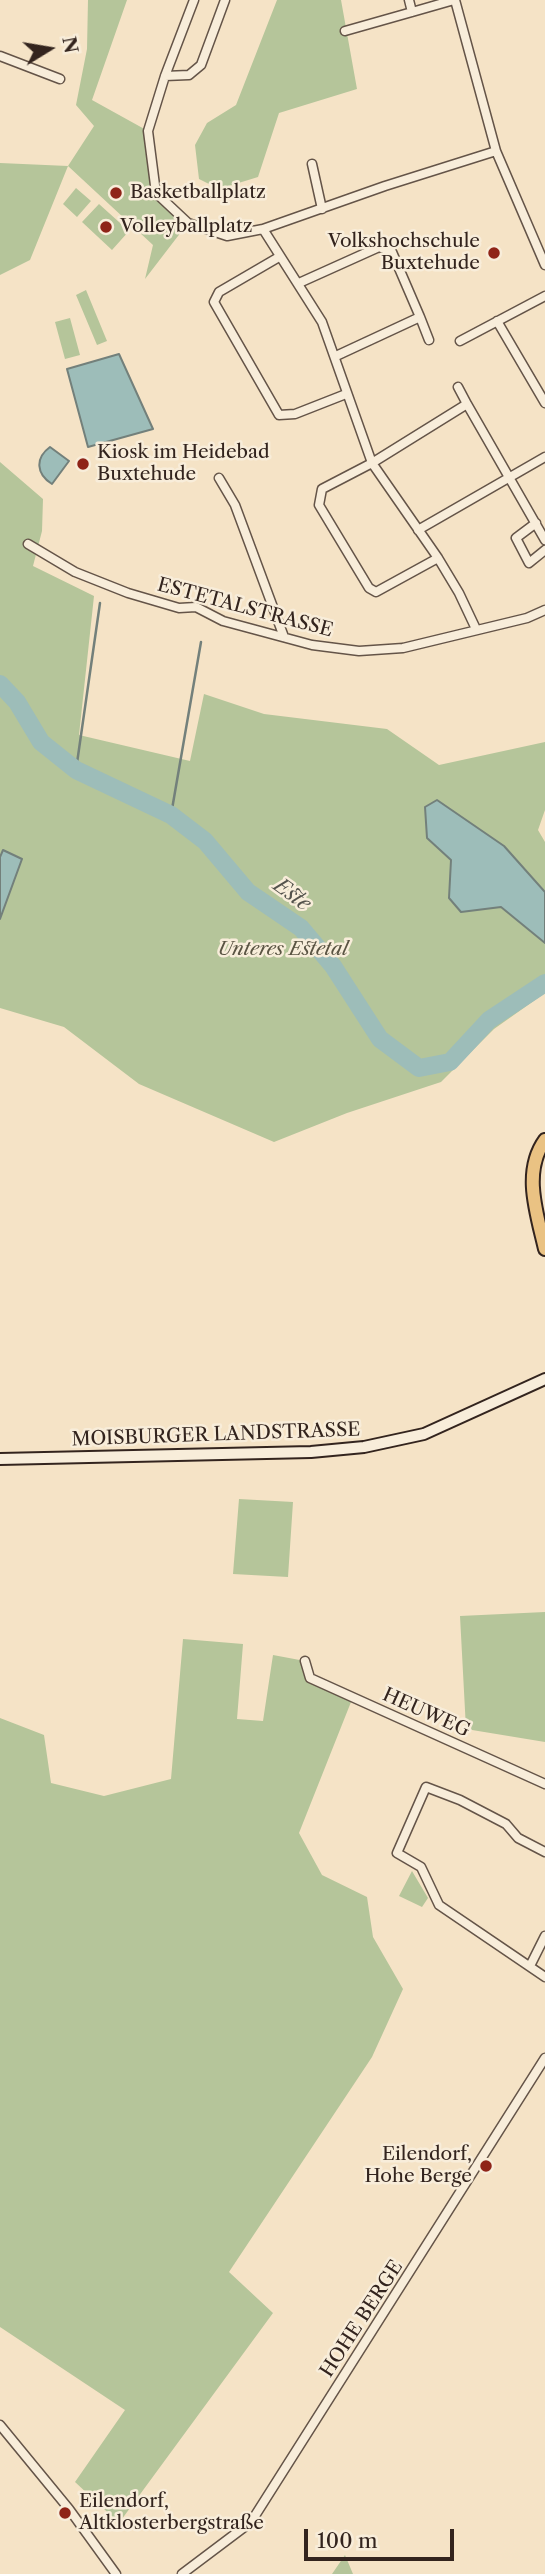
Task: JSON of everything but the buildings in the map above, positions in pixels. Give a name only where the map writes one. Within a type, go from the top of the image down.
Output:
[{"type":"main road","points":[[545,1140],[533,1164],[534,1199],[545,1249]]},
{"type":"main road","name":"MOISBURGER LANDSTRASSE","points":[[0,1459],[311,1452],[364,1447],[424,1434],[545,1379]]},
{"type":"street","points":[[194,0],[165,76],[148,131],[156,193],[188,223],[227,236],[263,229],[496,151]]},
{"type":"street","points":[[165,76],[189,75],[201,65],[225,0]]},
{"type":"street","points":[[409,0],[412,12]]},
{"type":"street","points":[[345,31],[454,0],[496,151],[545,265]]},
{"type":"street","points":[[0,56],[60,79]]},
{"type":"street","points":[[312,164],[322,209]]},
{"type":"street","points":[[263,229],[322,322],[372,463],[438,558],[476,629]]},
{"type":"street","points":[[299,283],[379,247],[392,252],[429,340]]},
{"type":"street","points":[[279,257],[219,292],[214,302],[279,415],[295,414],[346,394]]},
{"type":"street","points":[[460,341],[545,296]]},
{"type":"street","points":[[336,356],[420,317]]},
{"type":"street","points":[[498,321],[545,403]]},
{"type":"street","points":[[458,387],[545,540]]},
{"type":"street","points":[[438,558],[376,592],[369,588],[319,505],[322,489],[372,463],[467,404]]},
{"type":"street","points":[[418,530],[545,457]]},
{"type":"street","points":[[219,478],[236,505],[284,637]]},
{"type":"street","points":[[536,523],[516,538],[530,563],[545,550]]},
{"type":"street","name":"ESTETALSTRASSE","points":[[28,544],[75,572],[128,593],[180,608],[197,607],[223,621],[312,645],[359,651],[403,648],[527,618],[545,610]]},
{"type":"street","name":"HEUWEG","points":[[305,1661],[310,1678],[545,1784]]},
{"type":"street","points":[[545,1852],[518,1838],[506,1824],[460,1800],[426,1787],[397,1853],[421,1867],[439,1905],[545,1976]]},
{"type":"street","points":[[530,1966],[545,1936]]},
{"type":"street","name":"HOHE BERGE","points":[[182,2574],[251,2522],[545,2059]]},
{"type":"street","points":[[0,2425],[69,2509],[116,2574]]},
{"type":"green space","points":[[88,0],[127,0],[92,100],[148,131],[156,193],[188,223],[145,279],[153,245],[68,166],[94,126],[76,105],[87,49]]},
{"type":"green space","points":[[277,0],[341,0],[357,89],[279,113],[258,177],[219,189],[199,179],[195,145],[207,123],[236,105]]},
{"type":"green space","points":[[0,163],[68,166],[30,260],[0,275]]},
{"type":"green space","points":[[76,188],[91,201],[77,217],[63,204]]},
{"type":"green space","name":"Volleyballplatz","points":[[99,204],[129,231],[112,250],[82,222]]},
{"type":"green space","points":[[86,290],[107,341],[97,345],[76,295]]},
{"type":"green space","points":[[70,318],[80,355],[65,359],[55,322]]},
{"type":"green space","name":"Unteres Estetal","points":[[0,462],[43,499],[42,531],[33,566],[94,596],[79,735],[190,761],[204,694],[264,714],[387,729],[439,765],[545,742],[545,810],[538,830],[545,842],[545,993],[494,1029],[441,1082],[347,1113],[274,1142],[139,1084],[64,1027],[0,1008]]},
{"type":"green space","points":[[239,1499],[293,1502],[288,1577],[233,1574]]},
{"type":"green space","points":[[545,1612],[545,1742],[466,1729],[460,1616]]},
{"type":"green space","points":[[183,1639],[243,1644],[237,1719],[263,1721],[273,1655],[305,1661],[310,1678],[351,1702],[299,1833],[322,1875],[367,1897],[373,1937],[403,1989],[372,2057],[229,2272],[273,2313],[119,2523],[75,2482],[125,2410],[0,2327],[0,1718],[44,1735],[51,1783],[104,1796],[171,1779]]},
{"type":"green space","points":[[412,1871],[428,1898],[422,1907],[399,1896]]},
{"type":"green space","points":[[345,2555],[353,2574],[332,2574]]},
{"type":"water","points":[[119,354],[153,429],[88,447],[67,369]]},
{"type":"water","points":[[50,447],[69,461],[52,484],[43,476],[39,466],[42,456]]},
{"type":"water","points":[[437,800],[504,846],[545,892],[545,943],[501,907],[461,912],[449,898],[451,860],[427,838],[425,807]]},
{"type":"water","points":[[3,850],[22,859],[0,919],[0,857]]},
{"type":"waterway","points":[[76,770],[100,603]]},
{"type":"waterway","points":[[171,815],[201,642]]},
{"type":"waterway","name":"Este","points":[[0,684],[17,702],[41,742],[76,770],[171,815],[205,841],[248,892],[301,928],[333,966],[380,1039],[419,1068],[450,1062],[489,1020],[545,983]]},
{"type":"place","name":"Basketballplatz","points":[[116,193]]},
{"type":"place","name":"Volleyballplatz","points":[[106,227]]},
{"type":"place","name":"Volkshochschule Buxtehude","points":[[494,253]]},
{"type":"place","name":"Kiosk im Heidebad Buxtehude","points":[[83,464]]},
{"type":"place","name":"Eilendorf, Hohe Berge","points":[[486,2166]]},
{"type":"place","name":"Eilendorf, Altklosterbergstraße","points":[[65,2513]]}]
